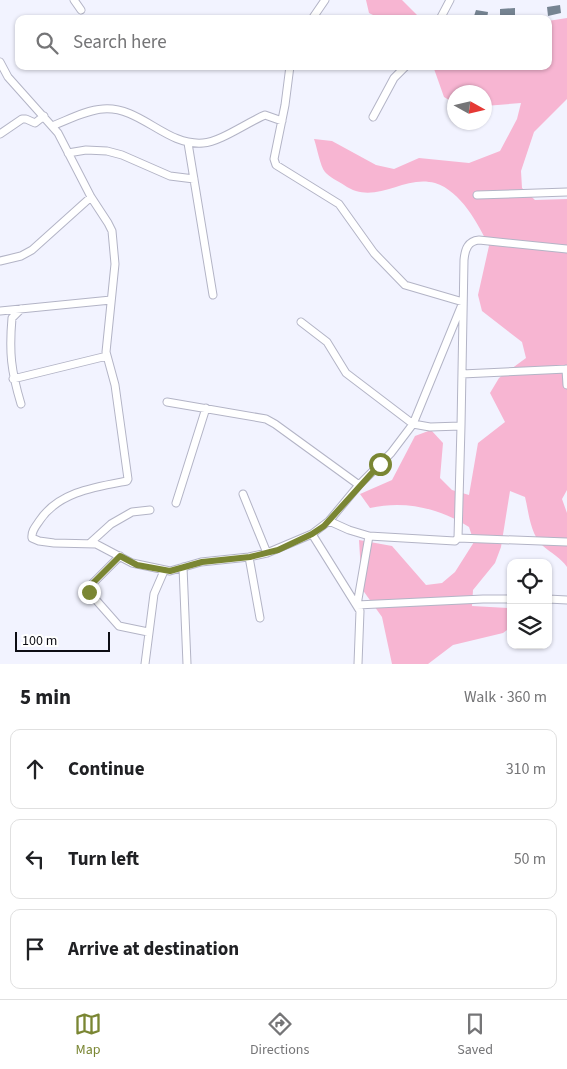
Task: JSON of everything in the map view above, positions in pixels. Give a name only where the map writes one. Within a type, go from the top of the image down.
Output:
[{"type":"street","points":[[74,0],[81,10]]},
{"type":"street","points":[[315,15],[326,0]]},
{"type":"street","points":[[442,15],[450,0]]},
{"type":"street","points":[[0,62],[8,77],[58,132],[91,197],[108,223],[113,238],[115,264],[106,348],[115,385],[128,479],[127,481],[94,487],[63,499],[50,508],[41,518],[32,538],[39,541],[90,543],[103,547],[137,565],[164,571],[176,570],[202,562],[250,557],[267,553],[312,534],[329,521],[359,485],[391,453],[413,424],[463,302]]},
{"type":"street","points":[[289,70],[274,159],[276,165],[339,204],[374,254],[405,285],[463,302]]},
{"type":"street","points":[[373,117],[394,78],[402,70]]},
{"type":"street","points":[[52,126],[89,112],[110,109],[137,117],[170,136],[188,143],[212,142],[265,115],[282,121]]},
{"type":"street","points":[[0,134],[24,119],[34,123],[44,116]]},
{"type":"street","points":[[188,143],[212,295]]},
{"type":"street","points":[[68,153],[86,150],[107,151],[122,155],[170,176],[194,179]]},
{"type":"street","points":[[477,195],[567,192]]},
{"type":"street","points":[[0,260],[20,256],[32,250],[91,197]]},
{"type":"street","points":[[458,538],[465,251],[469,244],[474,241],[567,249]]},
{"type":"street","points":[[0,311],[112,300]]},
{"type":"street","points":[[21,309],[12,318],[10,346],[13,379],[21,404]]},
{"type":"street","points":[[301,322],[327,342],[346,373],[413,424],[430,427],[461,426]]},
{"type":"street","points":[[13,379],[107,356]]},
{"type":"street","points":[[462,374],[566,369],[567,385]]},
{"type":"street","points":[[168,402],[266,419],[359,485]]},
{"type":"street","points":[[176,503],[206,408]]},
{"type":"street","points":[[243,494],[267,553]]},
{"type":"street","points":[[90,543],[112,524],[132,512],[150,510]]},
{"type":"street","points":[[329,521],[369,536],[455,541],[458,538],[567,542]]},
{"type":"street","points":[[312,534],[357,605],[360,618],[358,664]]},
{"type":"street","points":[[357,605],[369,536]]},
{"type":"street","points":[[120,556],[90,586],[89,592],[119,626],[148,632]]},
{"type":"street","points":[[250,557],[260,618]]},
{"type":"street","points":[[183,567],[187,664]]},
{"type":"street","points":[[145,664],[154,594],[164,571]]},
{"type":"street","points":[[357,605],[507,599]]},
{"type":"street","points":[[552,599],[567,600]]},
{"type":"shaded area","points":[[366,0],[402,0],[417,15],[373,15],[369,13]]},
{"type":"shaded area","points":[[567,18],[567,99],[534,132],[521,171],[522,188],[535,200],[567,199],[567,490],[562,499],[567,513],[567,567],[559,558],[543,546],[535,536],[525,497],[510,491],[501,547],[495,563],[473,590],[472,606],[507,608],[507,630],[503,633],[453,645],[428,664],[392,664],[382,617],[362,589],[359,540],[392,546],[426,585],[442,583],[455,572],[474,542],[469,527],[458,520],[421,507],[409,505],[370,508],[360,494],[392,480],[415,436],[431,430],[443,443],[440,478],[452,490],[469,495],[478,443],[505,422],[490,393],[499,378],[526,358],[522,342],[482,311],[478,295],[489,246],[480,228],[461,201],[444,187],[423,181],[378,192],[355,191],[325,172],[314,139],[332,141],[376,165],[394,169],[419,158],[469,163],[500,151],[517,119],[521,103],[492,105],[492,85],[447,85],[447,99],[444,97],[434,70],[552,70],[552,20]]},
{"type":"building","points":[[560,5],[561,13],[548,15],[547,7]]},
{"type":"building","points":[[515,8],[515,15],[500,15],[500,9]]},
{"type":"building","points":[[476,10],[488,12],[488,15],[474,15]]},
{"type":"route","points":[[89,592],[90,586],[120,556],[137,565],[170,571],[190,564],[250,557],[278,550],[312,534],[324,526],[359,485],[380,464]]}]
